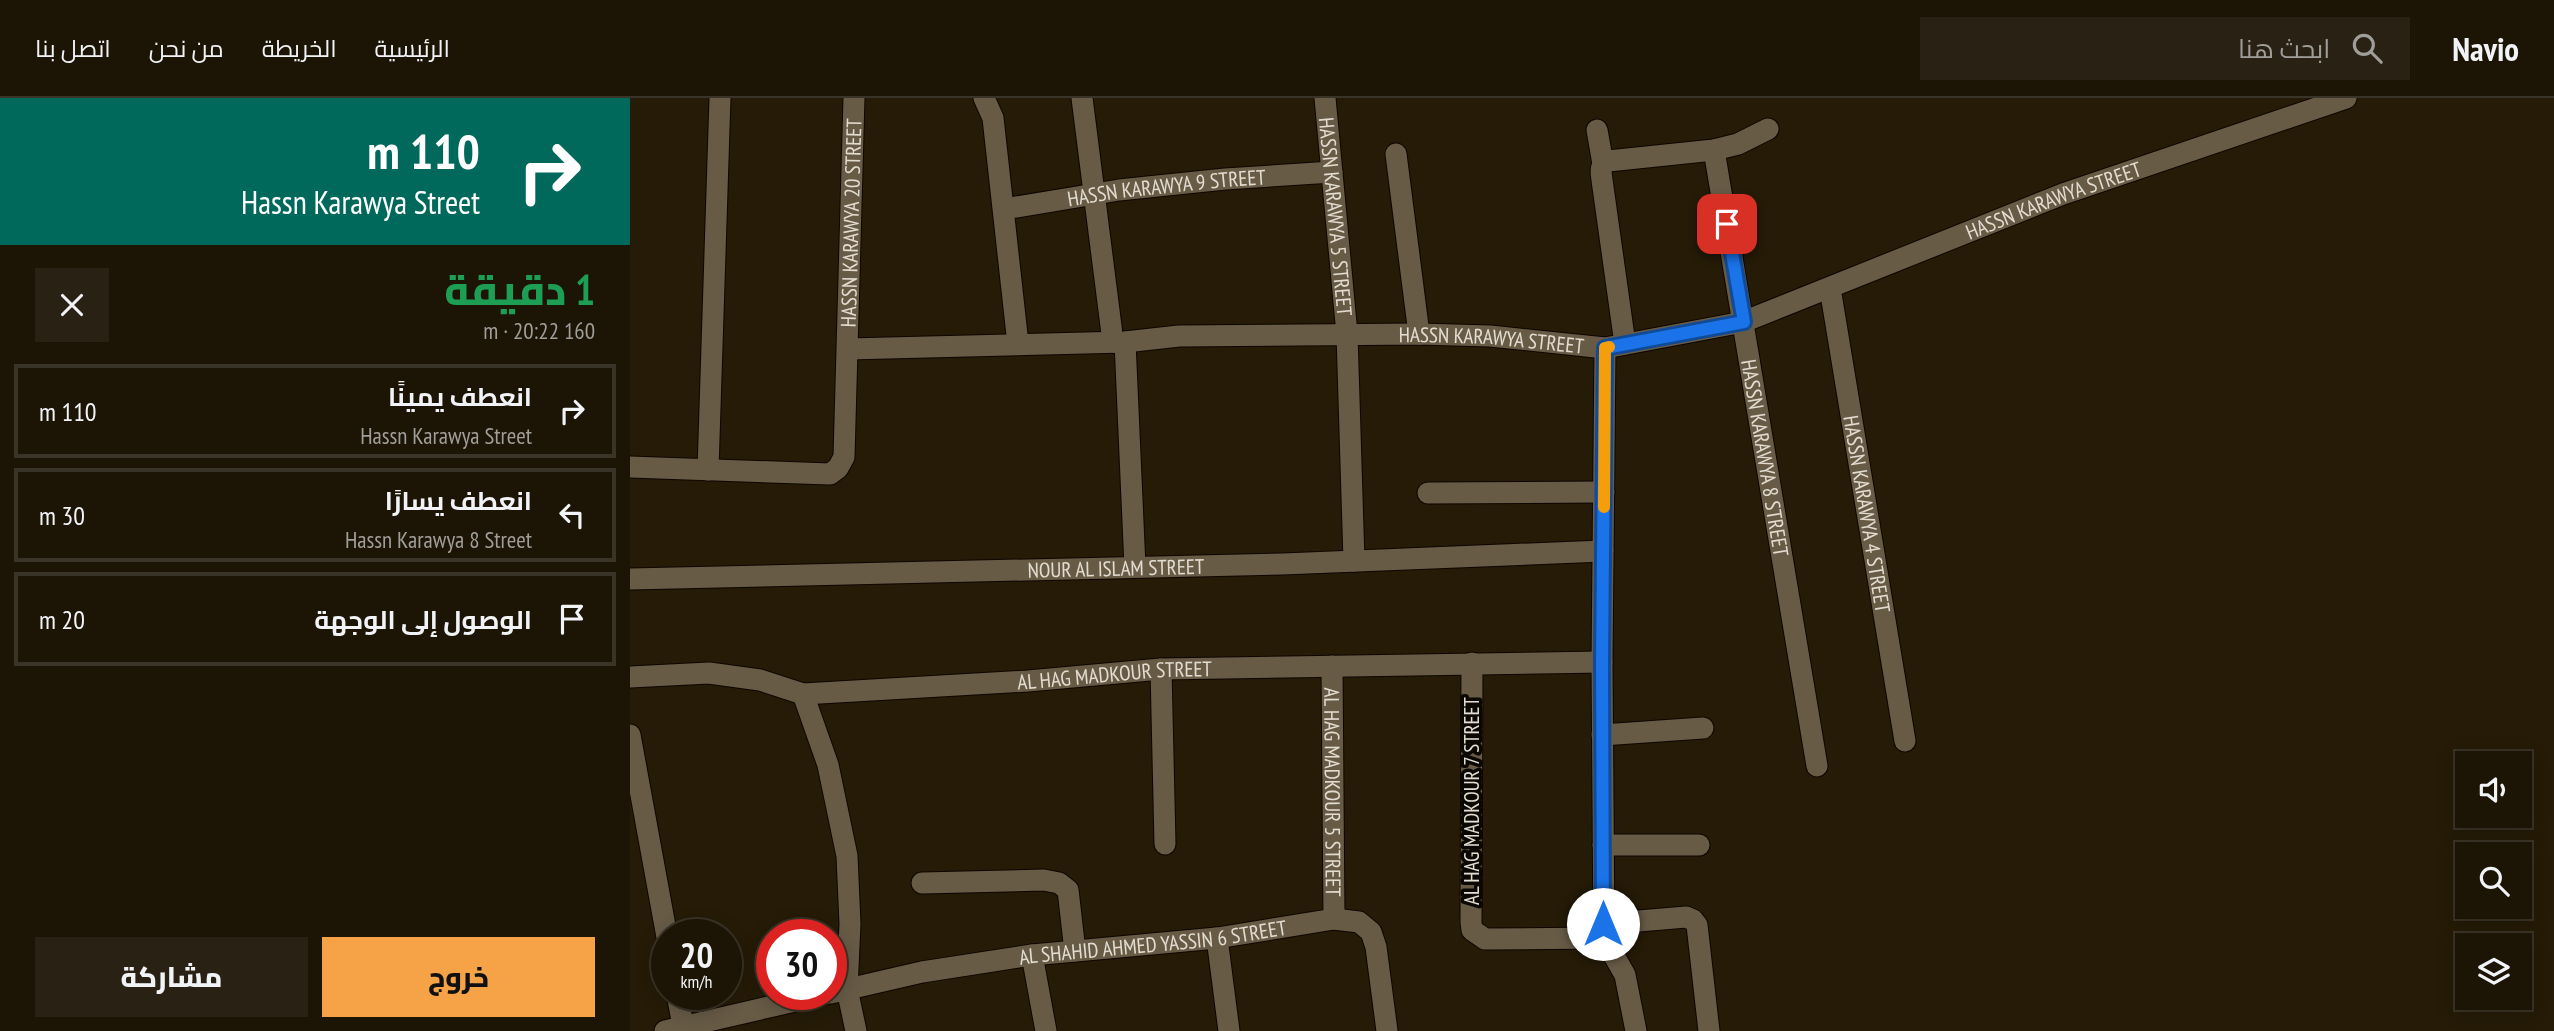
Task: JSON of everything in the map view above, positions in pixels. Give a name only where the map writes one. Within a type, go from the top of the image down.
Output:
[{"type":"street","points":[[708,470],[720,98]]},
{"type":"street","name":"HASSN KARAWYA 20 STREET","points":[[630,467],[830,474],[838,468],[844,457],[853,98]]},
{"type":"street","points":[[984,98],[993,118],[1018,344]]},
{"type":"street","points":[[1082,98],[1119,342],[1135,567]]},
{"type":"street","name":"HASSN KARAWYA 5 STREET","points":[[1325,98],[1347,334]]},
{"type":"street","name":"HASSN KARAWYA STREET","points":[[848,349],[1119,342],[1179,336],[1347,334],[1490,336],[1615,346],[1744,322],[2063,194],[2346,98]]},
{"type":"street","points":[[1603,164],[1608,161],[1714,150],[1738,144],[1768,129]]},
{"type":"street","points":[[1597,130],[1603,164],[1601,168],[1615,346],[1604,492],[1603,931],[1625,975],[1636,1031]]},
{"type":"street","name":"HASSN KARAWYA 8 STREET","points":[[1714,150],[1817,766]]},
{"type":"street","points":[[1396,154],[1419,334]]},
{"type":"street","name":"HASSN KARAWYA 9 STREET","points":[[1004,209],[1096,194],[1225,179],[1332,172]]},
{"type":"street","name":"HASSN KARAWYA 4 STREET","points":[[1830,288],[1905,741]]},
{"type":"street","points":[[1347,334],[1354,561]]},
{"type":"street","points":[[1428,493],[1604,492]]},
{"type":"street","name":"NOUR AL ISLAM STREET","points":[[630,579],[1354,561],[1603,551]]},
{"type":"street","name":"AL HAG MADKOUR STREET","points":[[630,677],[709,673],[760,680],[803,694],[1028,681],[1161,669],[1602,662]]},
{"type":"street","name":"AL HAG MADKOUR 7 STREET","points":[[1472,663],[1472,930],[1485,939],[1603,931]]},
{"type":"street","name":"AL HAG MADKOUR 5 STREET","points":[[1332,666],[1334,919]]},
{"type":"street","points":[[1161,669],[1165,844]]},
{"type":"street","points":[[803,694],[828,765],[847,856],[850,924],[847,942]]},
{"type":"street","points":[[1602,736],[1703,728]]},
{"type":"street","points":[[630,735],[664,919]]},
{"type":"street","points":[[1603,845],[1699,845]]},
{"type":"street","points":[[922,883],[1044,880],[1059,883],[1068,890],[1075,951]]},
{"type":"street","points":[[1603,931],[1686,917],[1692,920],[1697,925],[1709,1031]]},
{"type":"street","name":"AL SHAHID AHMED YASSIN 6 STREET","points":[[847,989],[922,972],[1032,955],[1217,938],[1334,919],[1359,922],[1371,932],[1376,947],[1387,1031]]},
{"type":"street","points":[[1217,938],[1229,1031]]},
{"type":"street","points":[[1032,955],[1046,1031]]},
{"type":"street","points":[[677,1010],[677,1030],[759,1010]]},
{"type":"street","points":[[847,1010],[856,1031]]},
{"type":"slow traffic","points":[[1604,507],[1605,348],[1609,347]]},
{"type":"route","points":[[1603,924],[1605,348],[1744,322],[1727,224]]}]
